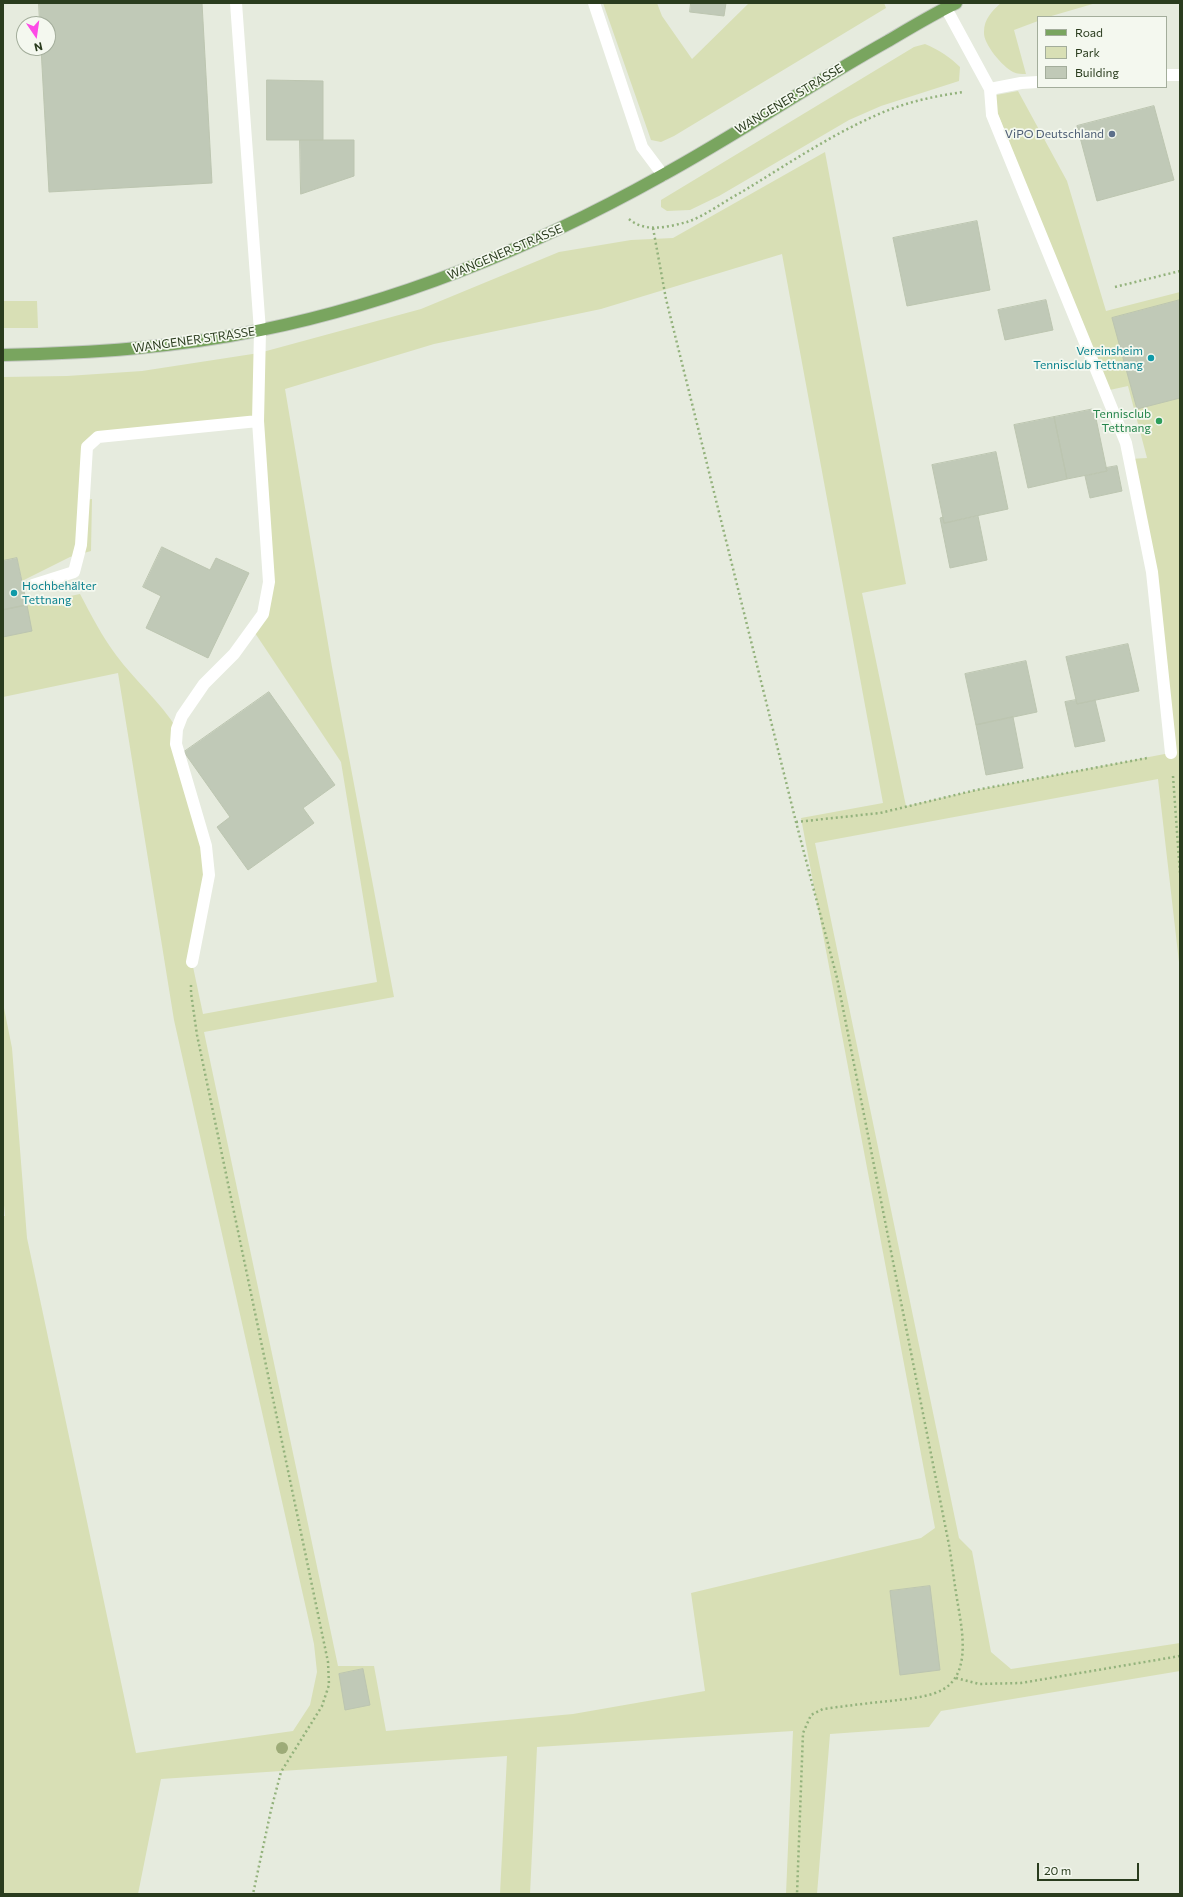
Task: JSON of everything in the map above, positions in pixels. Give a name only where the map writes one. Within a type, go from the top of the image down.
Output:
[{"type":"main road","name":"WANGENER STRASSE","points":[[3,355],[140,348],[260,331],[363,305],[424,286],[487,262],[612,203],[663,175],[828,75],[951,5]]},
{"type":"street","points":[[192,962],[209,874],[206,846],[176,744],[177,729],[182,716],[204,684],[234,654],[262,614],[269,582],[258,421],[260,331],[236,3]]},
{"type":"street","points":[[594,3],[642,147],[663,175]]},
{"type":"street","points":[[951,5],[990,89],[992,115],[1126,442],[1152,572],[1171,753]]},
{"type":"street","points":[[1167,75],[1180,75]]},
{"type":"street","points":[[990,89],[1021,83],[1037,82]]},
{"type":"street","points":[[33,585],[74,572],[81,545],[87,446],[98,437],[258,421]]},
{"type":"path","points":[[612,203],[637,226],[653,228],[688,222],[848,129],[879,113],[908,103],[939,96],[990,89]]},
{"type":"path","points":[[653,228],[666,299],[796,822],[837,978],[949,1545],[962,1630],[963,1655],[956,1678],[947,1687],[936,1693],[916,1698],[823,1709],[811,1715],[803,1733],[797,1894]]},
{"type":"path","points":[[1115,287],[1180,271]]},
{"type":"path","points":[[796,822],[880,813],[976,790],[1171,753],[1180,874]]},
{"type":"path","points":[[192,962],[191,993],[197,1035],[328,1662],[329,1685],[322,1706],[281,1772],[271,1810],[253,1894]]},
{"type":"path","points":[[956,1678],[979,1684],[1021,1683],[1180,1656]]},
{"type":"green space","points":[[603,3],[657,3],[662,16],[692,59],[749,3],[884,3],[886,8],[674,136],[661,142],[651,140]]},
{"type":"green space","points":[[1001,3],[1096,3],[1051,16],[1037,16],[1037,21],[1014,30],[1026,74],[1015,73],[1009,69],[994,55],[990,49],[985,37],[984,27],[992,12]]},
{"type":"green space","points":[[925,44],[944,54],[960,67],[959,81],[881,106],[849,120],[719,196],[690,210],[667,211],[661,207],[661,200],[914,47]]},
{"type":"green space","points":[[1018,91],[1067,181],[1106,311],[1180,292],[1180,971],[1158,779],[815,843],[959,1538],[972,1551],[991,1652],[1011,1669],[1180,1643],[1180,1671],[941,1711],[929,1727],[830,1734],[817,1894],[786,1894],[793,1731],[537,1747],[530,1894],[500,1894],[507,1756],[161,1779],[138,1894],[3,1894],[3,1216],[5,1216],[3,1194],[3,1003],[12,1048],[27,1238],[136,1753],[293,1731],[310,1705],[317,1672],[314,1644],[174,1020],[118,673],[3,697],[3,637],[27,605],[80,594],[101,633],[116,655],[163,709],[177,729],[209,875],[192,962],[203,1014],[377,982],[341,762],[253,630],[269,582],[258,422],[98,437],[87,447],[84,500],[92,499],[91,551],[70,557],[22,581],[17,558],[3,561],[3,377],[67,376],[142,371],[259,353],[421,309],[559,252],[631,240],[673,238],[825,152],[906,584],[862,593],[906,806],[976,790],[1170,753],[1152,572],[1129,459],[1147,458],[1128,386],[1105,391],[991,96]],"holes":[[[782,254],[883,803],[801,818],[935,1528],[921,1538],[691,1593],[705,1691],[573,1714],[386,1731],[374,1666],[338,1666],[204,1032],[394,997],[332,667],[285,389],[434,344],[601,309]]]},
{"type":"green space","points":[[3,301],[37,301],[38,328],[3,328]]},
{"type":"building","points":[[39,3],[202,3],[212,183],[49,192],[41,56],[56,56],[56,16],[40,16]]},
{"type":"building","points":[[691,3],[726,3],[724,16],[690,12]]},
{"type":"building","points":[[267,80],[323,81],[323,140],[267,140]]},
{"type":"building","points":[[1154,106],[1174,180],[1097,201],[1077,126]]},
{"type":"building","points":[[300,140],[354,140],[354,176],[301,194]]},
{"type":"building","points":[[977,221],[990,290],[907,306],[893,238]]},
{"type":"building","points":[[1046,300],[1053,330],[1005,340],[998,310]]},
{"type":"building","name":"Tennisclub Tettnang","points":[[1180,300],[1180,398],[1137,409],[1112,318]]},
{"type":"building","points":[[1094,409],[1107,471],[1067,479],[1054,417]]},
{"type":"building","points":[[1054,417],[1067,479],[1028,488],[1014,425]]},
{"type":"building","points":[[996,452],[1008,509],[944,523],[932,465]]},
{"type":"building","points":[[1117,466],[1122,491],[1090,498],[1085,476],[1107,471],[1106,468]]},
{"type":"building","points":[[978,516],[987,560],[950,568],[940,518],[943,517],[944,523]]},
{"type":"building","points":[[162,547],[210,570],[216,558],[249,573],[208,658],[146,628],[161,596],[143,587]]},
{"type":"building","name":"Hochbehälter Tettnang","points":[[17,558],[27,605],[3,610],[3,561]]},
{"type":"building","points":[[27,605],[32,631],[3,637],[3,610]]},
{"type":"building","points":[[1128,644],[1139,691],[1077,704],[1066,657]]},
{"type":"building","points":[[1026,661],[1037,712],[976,725],[965,674]]},
{"type":"building","points":[[269,692],[335,785],[303,808],[314,823],[248,870],[217,827],[230,817],[184,752]]},
{"type":"building","points":[[1076,700],[1077,704],[1095,700],[1105,741],[1075,747],[1065,702]]},
{"type":"building","points":[[1013,717],[1023,768],[986,775],[976,725]]},
{"type":"building","points":[[930,1586],[940,1670],[900,1675],[890,1591]]},
{"type":"building","points":[[363,1669],[370,1705],[345,1710],[339,1674]]},
{"type":"place","name":"ViPO Deutschland","points":[[1112,134]]},
{"type":"place","name":"Vereinsheim Tennisclub Tettnang","points":[[1151,358]]},
{"type":"place","name":"Tennisclub Tettnang","points":[[1159,421]]},
{"type":"place","name":"Hochbehälter Tettnang","points":[[14,593]]}]
